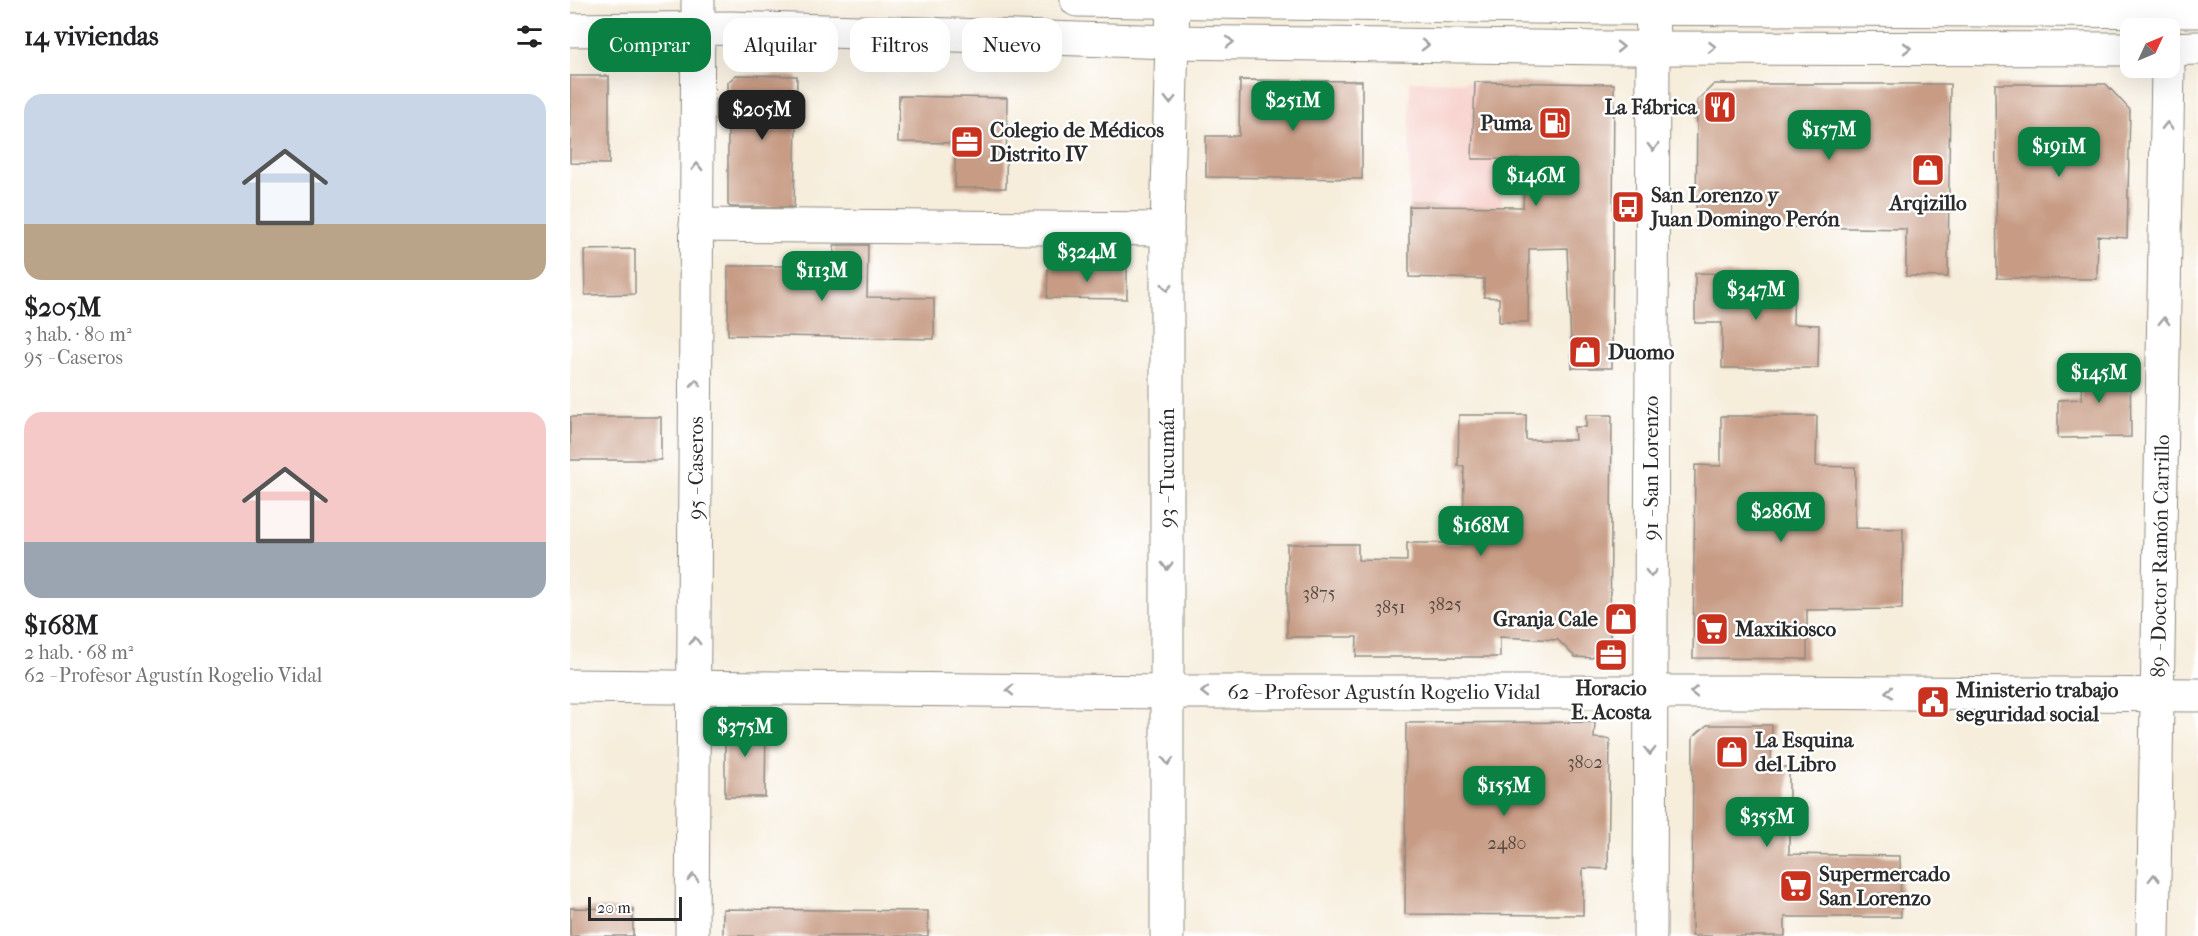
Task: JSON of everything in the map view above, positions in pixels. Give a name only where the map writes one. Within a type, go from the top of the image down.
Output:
[{"type":"street","points":[[1077,0],[1993,6],[2178,17]]},
{"type":"street","name":"93 - Tucumán","points":[[1167,936],[1167,229],[1173,1]]},
{"type":"street","name":"91 - San Lorenzo","points":[[1650,936],[1652,4]]},
{"type":"street","points":[[570,30],[698,14],[1171,42],[2120,49]]},
{"type":"street","name":"95 - Caseros","points":[[692,936],[698,14]]},
{"type":"street","points":[[2180,49],[2198,48]]},
{"type":"street","name":"89 - Doctor Ramón Carrillo","points":[[2153,936],[2168,78]]},
{"type":"street","points":[[696,225],[1167,229]]},
{"type":"street","name":"62 - Profesor Agustín Rogelio Vidal","points":[[570,686],[1168,692],[2198,695]]},
{"type":"shaded area","points":[[1410,81],[1614,84],[1613,169],[1502,168],[1502,279],[1409,277]]},
{"type":"shaded area","points":[[2198,742],[2198,936],[2197,936]]},
{"type":"building","points":[[736,75],[797,76],[794,207],[730,207],[728,205],[728,82]]},
{"type":"building","points":[[570,76],[609,76],[609,164],[570,163]]},
{"type":"building","points":[[1240,80],[1362,81],[1362,179],[1206,177],[1206,136],[1239,136]]},
{"type":"building","points":[[1475,82],[1614,84],[1612,368],[1572,368],[1567,248],[1529,249],[1528,322],[1499,322],[1499,298],[1484,297],[1484,279],[1409,277],[1409,206],[1523,207],[1525,159],[1472,159]]},
{"type":"building","points":[[1714,84],[1950,84],[1948,277],[1906,276],[1906,229],[1696,225],[1697,101]]},
{"type":"building","points":[[1995,84],[2106,84],[2130,110],[2127,238],[2098,236],[2097,279],[1997,278]]},
{"type":"building","name":"Colegio de Médicos Distrito IV","points":[[899,96],[1007,98],[1006,188],[955,188],[955,143],[898,142]]},
{"type":"building","points":[[834,245],[868,245],[867,297],[934,298],[934,339],[728,335],[728,266],[834,266]]},
{"type":"building","points":[[635,249],[635,294],[585,295],[584,250]]},
{"type":"building","points":[[1048,267],[1127,267],[1127,299],[1047,298]]},
{"type":"building","points":[[1695,273],[1794,275],[1793,324],[1819,325],[1818,368],[1722,368],[1722,323],[1695,323]]},
{"type":"building","points":[[2082,362],[2130,362],[2131,437],[2058,438],[2058,400],[2082,399]]},
{"type":"building","points":[[1459,415],[1526,415],[1526,440],[1575,440],[1574,427],[1586,427],[1586,415],[1612,415],[1610,644],[1592,658],[1575,657],[1558,640],[1500,637],[1500,657],[1356,657],[1357,637],[1287,637],[1287,544],[1358,544],[1358,560],[1407,561],[1407,543],[1463,543],[1464,466],[1458,466]]},
{"type":"building","points":[[1721,416],[1817,416],[1816,466],[1855,467],[1855,528],[1903,529],[1902,609],[1807,610],[1807,659],[1693,658],[1695,465],[1721,466]]},
{"type":"building","points":[[570,417],[661,417],[661,460],[570,460]]},
{"type":"building","points":[[734,719],[766,719],[765,797],[725,797],[725,728]]},
{"type":"building","points":[[1595,722],[1594,738],[1610,739],[1608,869],[1583,868],[1583,915],[1405,914],[1406,723]]},
{"type":"building","points":[[1707,725],[1772,725],[1771,767],[1789,767],[1789,854],[1900,856],[1901,917],[1785,917],[1785,936],[1692,936],[1693,737]]},
{"type":"building","points":[[570,908],[633,909],[633,936],[570,936]]},
{"type":"building","points":[[723,909],[928,911],[928,936],[723,936]]},
{"type":"place","name":"La Fábrica","points":[[1720,107]]},
{"type":"place","name":"Puma","points":[[1555,123]]},
{"type":"place","name":"Colegio de Médicos Distrito IV","points":[[967,142]]},
{"type":"place","name":"Arqizillo","points":[[1928,170]]},
{"type":"place","name":"San Lorenzo y Juan Domingo Perón","points":[[1628,207]]},
{"type":"place","name":"Duomo","points":[[1585,352]]},
{"type":"place","name":"Granja Cale","points":[[1621,619]]},
{"type":"place","name":"Maxikiosco","points":[[1712,629]]},
{"type":"place","name":"Horacio E. Acosta","points":[[1611,655]]},
{"type":"place","name":"Ministerio trabajo seguridad social","points":[[1933,702]]},
{"type":"place","name":"La Esquina del Libro","points":[[1732,752]]},
{"type":"place","name":"Supermercado San Lorenzo","points":[[1796,886]]}]
